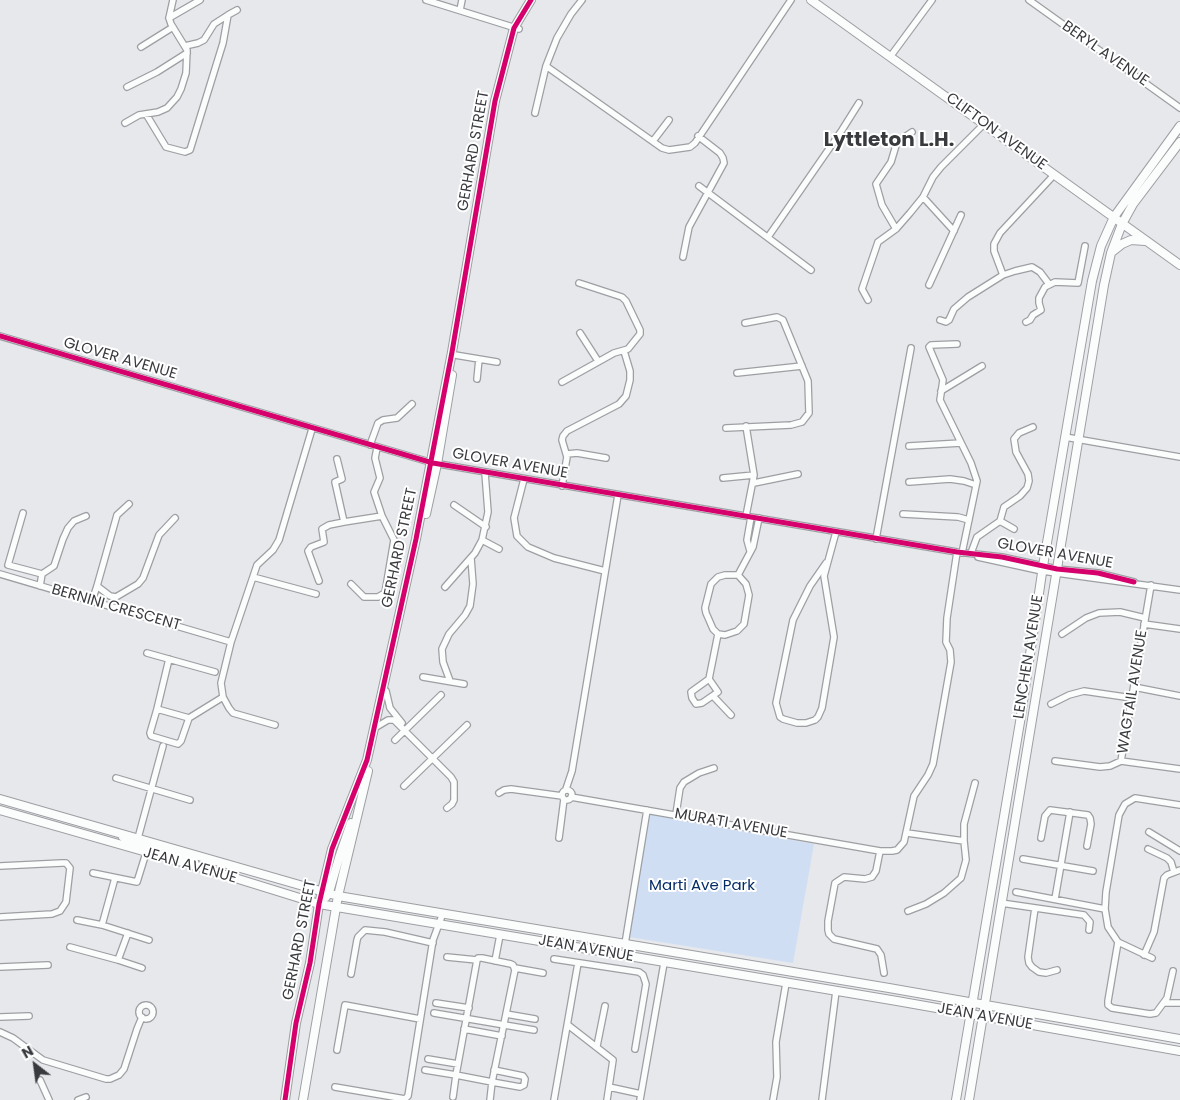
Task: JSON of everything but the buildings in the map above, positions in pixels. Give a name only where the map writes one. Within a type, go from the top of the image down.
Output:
[{"type":"main road","name":"GERHARD STREET","points":[[285,1100],[296,1023],[310,963],[319,904],[325,893],[332,849],[367,760],[434,463],[495,101],[516,28],[531,0]]},
{"type":"main road","name":"GERHARD STREET","points":[[302,1100],[338,896],[386,690],[434,463],[455,355],[498,99],[516,28],[535,0]]},
{"type":"main road","name":"CLIFTON AVENUE","points":[[811,0],[1180,265]]},
{"type":"main road","name":"LENCHEN AVENUE","points":[[956,1100],[1092,281],[1101,246],[1114,217],[1180,126]]},
{"type":"main road","name":"LENCHEN AVENUE","points":[[969,1100],[1057,571],[1077,439],[1111,253],[1122,224],[1133,204],[1180,142]]},
{"type":"main road","points":[[1111,253],[1122,244],[1131,240],[1145,240]]},
{"type":"main road","name":"JEAN AVENUE","points":[[0,799],[338,896],[1180,1039]]},
{"type":"main road","points":[[325,893],[349,828],[359,808]]},
{"type":"main road","name":"JEAN AVENUE","points":[[0,810],[319,904],[1180,1051]]},
{"type":"main road","points":[[120,834],[129,841],[190,860],[194,862],[196,867]]},
{"type":"main road","points":[[857,984],[874,992],[875,998]]},
{"type":"main road","points":[[1053,1018],[1061,1023],[1082,1027],[1084,1035]]},
{"type":"street","points":[[125,122],[139,115],[158,112],[166,108],[177,97],[186,72],[187,53],[169,18],[173,0]]},
{"type":"street","points":[[169,18],[200,0]]},
{"type":"street","points":[[426,0],[516,28]]},
{"type":"street","points":[[460,10],[462,0]]},
{"type":"street","points":[[535,112],[546,66],[556,38],[570,14],[582,0]]},
{"type":"street","points":[[546,66],[666,150],[690,147],[695,143],[791,0]]},
{"type":"street","points":[[890,57],[932,0]]},
{"type":"street","name":"BERYL AVENUE","points":[[1028,0],[1180,108]]},
{"type":"street","points":[[185,46],[204,40],[214,24],[237,10]]},
{"type":"street","points":[[146,114],[166,147],[185,152],[190,150],[223,43],[228,15]]},
{"type":"street","points":[[141,47],[172,27]]},
{"type":"street","points":[[127,87],[157,72],[187,53]]},
{"type":"street","points":[[768,237],[859,103]]},
{"type":"street","points":[[653,141],[669,120]]},
{"type":"street","points":[[868,300],[862,289],[876,245],[881,239],[896,229],[923,197],[933,177],[941,167],[984,124]]},
{"type":"street","points":[[896,229],[882,205],[876,184],[891,162],[897,142],[912,132]]},
{"type":"street","points":[[683,257],[689,227],[721,169],[723,158],[698,136]]},
{"type":"street","points":[[1003,276],[994,251],[994,244],[1000,233],[1054,174]]},
{"type":"street","points":[[699,186],[811,270]]},
{"type":"street","points":[[923,197],[954,231]]},
{"type":"street","points":[[929,285],[960,215]]},
{"type":"street","points":[[1026,322],[1041,310],[1039,303],[1041,292],[1050,284],[1055,282],[1078,283],[1085,246]]},
{"type":"street","points":[[940,320],[946,322],[949,320],[954,309],[968,297],[1015,271],[1032,267],[1040,272],[1050,284]]},
{"type":"street","points":[[562,382],[614,352],[624,351],[631,346],[640,334],[640,330],[626,301],[620,295],[579,283]]},
{"type":"street","points":[[726,428],[791,425],[802,422],[809,413],[808,381],[781,318],[745,322]]},
{"type":"street","points":[[580,333],[598,361]]},
{"type":"street","name":"GLOVER AVENUE","points":[[0,336],[434,463],[965,553],[1057,571],[1098,573],[1134,582],[1180,590]]},
{"type":"street","points":[[884,973],[881,955],[877,949],[834,939],[828,930],[828,921],[837,880],[844,877],[865,879],[872,877],[876,871],[880,851],[897,850],[904,842],[914,796],[933,764],[951,662],[950,650],[946,642],[947,618],[965,553],[976,486],[974,471],[940,400],[943,380],[929,346],[957,344]]},
{"type":"street","points":[[876,539],[911,348]]},
{"type":"street","points":[[562,486],[567,454],[562,440],[563,436],[567,431],[619,404],[626,396],[630,371],[624,351]]},
{"type":"street","points":[[455,355],[497,362]]},
{"type":"street","points":[[477,379],[479,359]]},
{"type":"street","points":[[737,373],[802,366]]},
{"type":"street","points":[[941,391],[982,366]]},
{"type":"street","points":[[351,584],[364,597],[378,597],[384,593],[394,540],[382,516],[374,492],[380,478],[374,447],[378,423],[382,420],[397,418],[412,404]]},
{"type":"street","points":[[746,426],[754,475],[747,540],[750,551]]},
{"type":"street","points":[[965,553],[977,537],[1000,521],[1004,507],[1023,494],[1028,485],[1028,474],[1016,452],[1014,439],[1019,433],[1033,427]]},
{"type":"street","points":[[275,725],[233,713],[228,708],[223,697],[221,683],[231,642],[253,577],[261,561],[273,550],[279,540],[312,428]]},
{"type":"street","points":[[1065,437],[1180,457]]},
{"type":"street","points":[[909,446],[961,443]]},
{"type":"street","points":[[567,454],[577,453],[606,458]]},
{"type":"street","points":[[337,460],[342,479],[336,482],[344,522]]},
{"type":"street","points":[[445,586],[471,558],[482,540],[486,527],[488,499],[485,473]]},
{"type":"street","points":[[754,483],[798,474]]},
{"type":"street","points":[[723,478],[754,475]]},
{"type":"street","points":[[524,479],[514,518],[517,536],[528,547],[554,558],[605,571]]},
{"type":"street","points":[[910,482],[950,479],[964,481],[976,486]]},
{"type":"street","points":[[559,838],[618,495]]},
{"type":"street","points":[[92,601],[117,515],[129,504]]},
{"type":"street","points":[[454,505],[486,527]]},
{"type":"street","points":[[23,513],[8,565],[42,574]]},
{"type":"street","points":[[903,514],[958,516],[969,520]]},
{"type":"street","points":[[40,586],[42,574],[54,566],[68,528],[74,520],[86,516]]},
{"type":"street","points":[[320,581],[308,551],[312,547],[324,542],[322,532],[324,527],[382,516]]},
{"type":"street","points":[[97,586],[110,596],[116,597],[141,581],[160,535],[174,518]]},
{"type":"street","points":[[738,575],[748,559],[755,542],[759,518]]},
{"type":"street","points":[[1000,521],[1014,529]]},
{"type":"street","points":[[826,563],[810,586],[792,620],[776,703],[780,717],[798,723],[815,720],[822,708],[834,637],[824,581],[826,563],[836,532]]},
{"type":"street","points":[[482,540],[499,549]]},
{"type":"street","points":[[450,681],[443,662],[442,649],[449,634],[470,606],[473,584],[471,558]]},
{"type":"street","name":"BERNINI CRESCENT","points":[[0,574],[231,642]]},
{"type":"street","points":[[738,575],[749,590],[744,624],[741,629],[732,634],[718,634],[713,629],[706,613],[709,590],[714,580],[718,577],[738,575]]},
{"type":"street","points":[[253,577],[316,594]]},
{"type":"street","name":"WAGTAIL AVENUE","points":[[1055,761],[1100,767],[1110,766],[1121,761],[1151,585]]},
{"type":"street","points":[[1062,634],[1086,618],[1099,613],[1120,612],[1145,621],[1180,629]]},
{"type":"street","points":[[709,679],[717,689],[716,694],[702,703],[696,704],[691,696],[694,689],[709,679],[718,634]]},
{"type":"street","points":[[147,653],[215,672]]},
{"type":"street","points":[[169,659],[150,733],[151,736],[176,744],[181,741],[189,718],[223,697]]},
{"type":"street","points":[[423,677],[464,684]]},
{"type":"street","points":[[1134,687],[1180,696]]},
{"type":"street","points":[[386,690],[388,704],[394,718],[454,782],[453,802],[447,808]]},
{"type":"street","points":[[1051,704],[1084,691],[1132,698]]},
{"type":"street","points":[[395,740],[407,731],[441,695]]},
{"type":"street","points":[[713,696],[731,715]]},
{"type":"street","points":[[157,709],[189,718]]},
{"type":"street","points":[[378,726],[394,718]]},
{"type":"street","points":[[404,786],[467,725]]},
{"type":"street","points":[[138,838],[163,746]]},
{"type":"street","points":[[1121,761],[1180,768]]},
{"type":"street","points":[[676,814],[680,788],[684,782],[699,773],[714,768]]},
{"type":"street","points":[[116,778],[190,800]]},
{"type":"street","points":[[908,911],[926,904],[944,893],[961,878],[966,860],[964,824],[975,783]]},
{"type":"street","name":"MURATI AVENUE","points":[[499,793],[510,789],[565,795],[880,851]]},
{"type":"street","points":[[1152,958],[1118,942],[1108,927],[1105,908],[1106,892],[1119,815],[1123,807],[1135,798],[1180,805]]},
{"type":"street","points":[[1041,838],[1045,816],[1048,811],[1053,809],[1088,815],[1091,824],[1087,846]]},
{"type":"street","points":[[624,944],[647,810]]},
{"type":"street","points":[[1054,899],[1070,812]]},
{"type":"street","points":[[1150,832],[1180,851]]},
{"type":"street","points":[[907,833],[964,841]]},
{"type":"street","points":[[1144,955],[1154,932],[1164,878],[1177,871],[1167,858],[1148,849]]},
{"type":"street","points":[[93,873],[137,882],[146,853]]},
{"type":"street","points":[[1024,860],[1093,871]]},
{"type":"street","points":[[0,866],[66,863],[70,868],[66,902],[60,911],[52,914],[0,917]]},
{"type":"street","points":[[102,925],[115,878]]},
{"type":"street","points":[[1016,892],[1105,908]]},
{"type":"street","points":[[1001,903],[1084,915],[1090,922],[1089,930]]},
{"type":"street","points":[[1035,908],[1028,958],[1029,963],[1039,972],[1057,970]]},
{"type":"street","points":[[335,1087],[406,1098],[409,1094],[433,943],[443,913]]},
{"type":"street","points":[[77,920],[102,925],[149,940]]},
{"type":"street","points":[[351,974],[357,940],[365,930],[385,932],[433,943]]},
{"type":"street","points":[[118,960],[128,933]]},
{"type":"street","points":[[495,961],[500,935]]},
{"type":"street","points":[[1118,942],[1108,994],[1110,1007],[1153,1014],[1159,1011],[1165,1003],[1173,971]]},
{"type":"street","points":[[70,947],[142,968]]},
{"type":"street","points":[[446,956],[477,960],[480,958],[512,964],[515,968],[543,973]]},
{"type":"street","points":[[554,959],[639,972],[643,976],[646,984],[635,1049]]},
{"type":"street","points":[[453,1097],[477,960]]},
{"type":"street","points":[[609,1087],[641,1097],[664,963]]},
{"type":"street","points":[[554,1100],[578,964]]},
{"type":"street","points":[[0,967],[48,965]]},
{"type":"street","points":[[490,1100],[494,1070],[515,968]]},
{"type":"street","points":[[773,1100],[777,1077],[776,1042],[786,984]]},
{"type":"street","points":[[822,1100],[836,991]]},
{"type":"street","points":[[436,1002],[468,1008]]},
{"type":"street","points":[[1165,1003],[1180,1003]]},
{"type":"street","points":[[337,1050],[345,1005],[420,1019]]},
{"type":"street","points":[[597,1046],[605,1006]]},
{"type":"street","points":[[434,1013],[534,1030]]},
{"type":"street","points":[[506,1014],[535,1019]]},
{"type":"street","points":[[0,1017],[29,1016]]},
{"type":"street","points":[[0,1032],[13,1038],[43,1060],[106,1080],[119,1075],[124,1069],[142,1017]]},
{"type":"street","points":[[568,1026],[597,1046],[613,1061],[607,1100]]},
{"type":"street","points":[[464,1029],[502,1036]]},
{"type":"street","points":[[428,1059],[458,1064]]},
{"type":"street","points":[[426,1070],[520,1088],[524,1085],[523,1076],[494,1070]]},
{"type":"street","points":[[40,1080],[49,1100]]},
{"type":"street","points":[[78,1100],[86,1097]]},
{"type":"green space","name":"Marti Ave Park","points":[[648,814],[814,844],[793,963],[629,937]]},
{"type":"cycle path","points":[[285,1100],[296,1023],[310,963],[319,904],[332,849],[367,760],[416,539],[452,352],[495,101],[514,28],[531,0]]},
{"type":"cycle path","points":[[0,336],[433,463],[957,552],[1002,557],[1057,569],[1098,573],[1134,582]]},
{"type":"district","name":"Lyttleton L.H.","points":[[889,141]]}]
